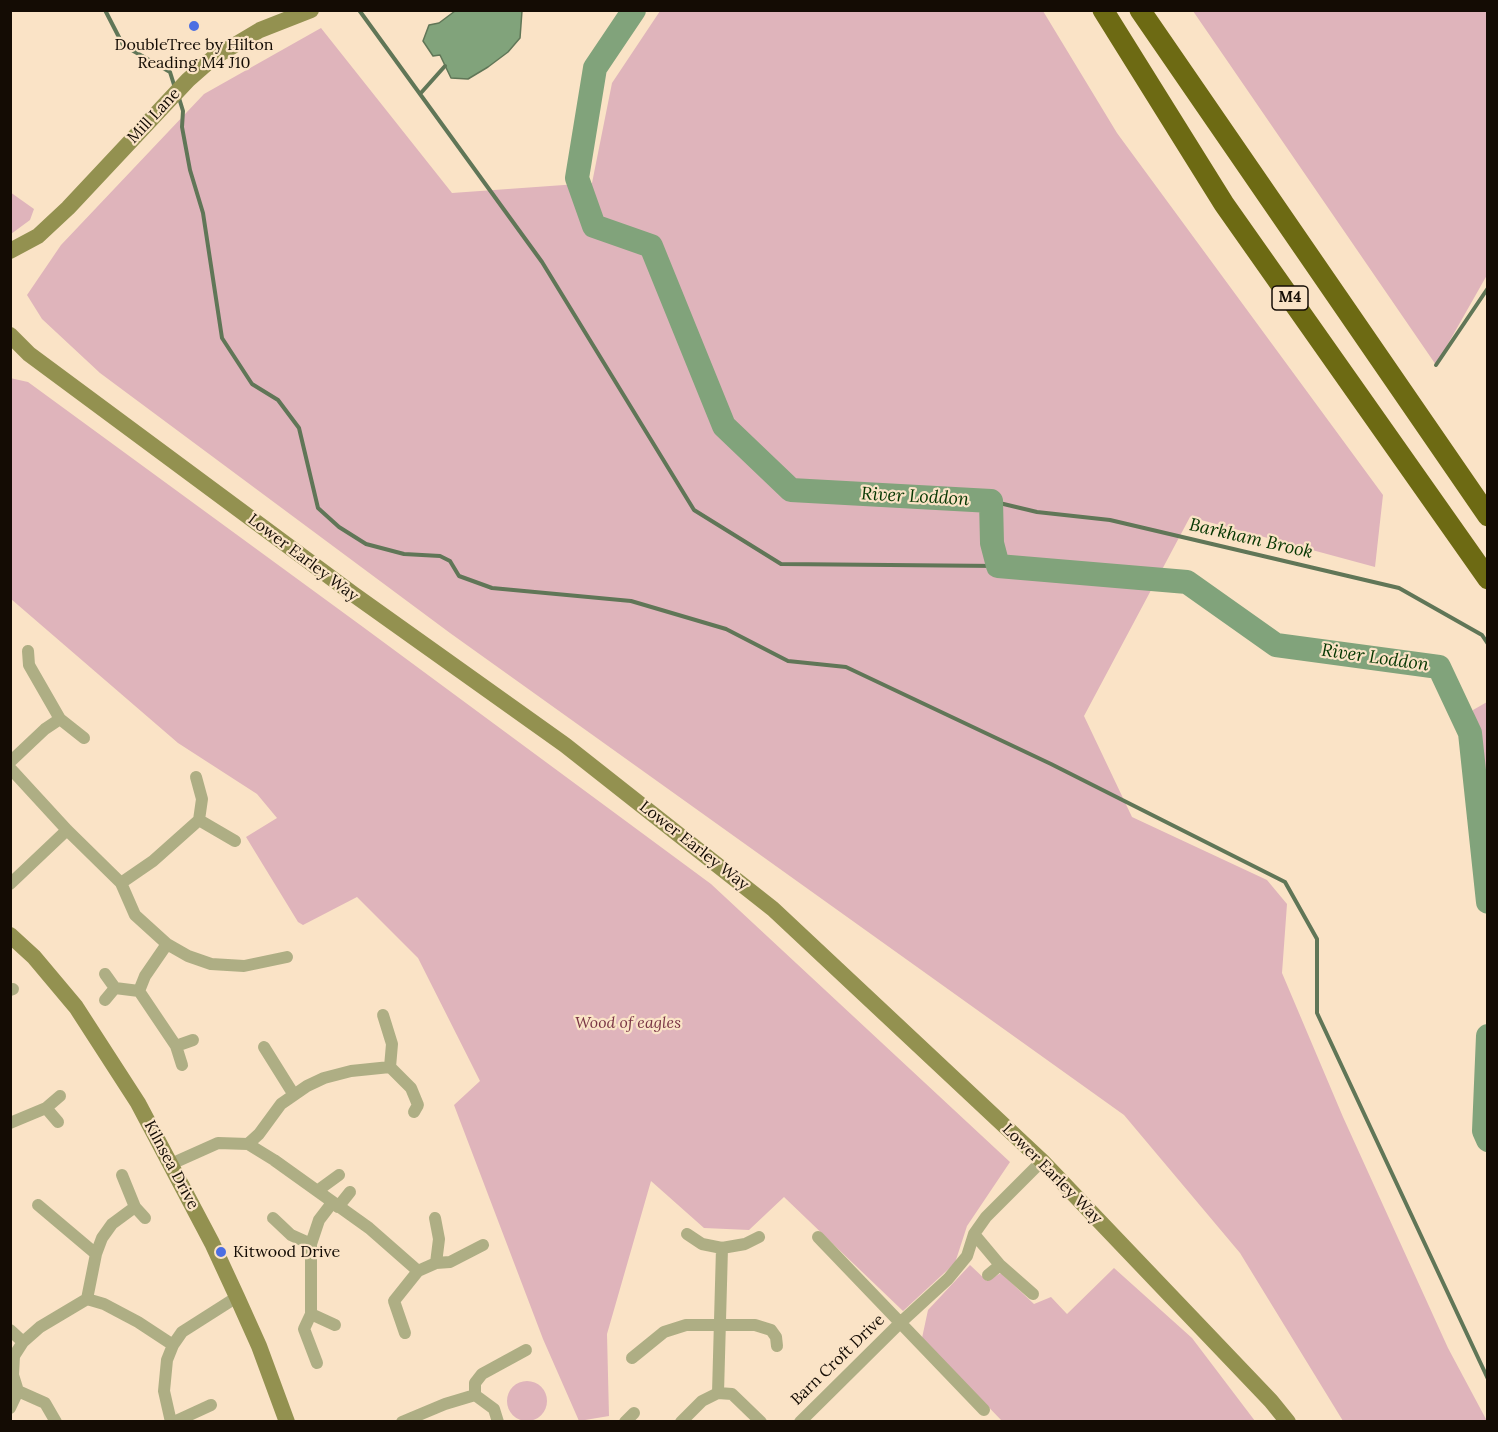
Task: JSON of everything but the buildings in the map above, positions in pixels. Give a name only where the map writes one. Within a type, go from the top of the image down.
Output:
[{"type":"highway","name":"M4","points":[[1103,10],[1224,204],[1488,579]]},
{"type":"highway","name":"M4","points":[[1140,10],[1488,516]]},
{"type":"main road","name":"Mill Lane","points":[[12,252],[38,236],[68,208],[188,80],[213,58],[260,30],[311,10]]},
{"type":"main road","name":"Lower Earley Way","points":[[10,335],[29,354],[353,594],[565,745],[773,909],[1042,1161],[1271,1401],[1287,1422]]},
{"type":"main road","name":"Lower Earley Way","points":[[10,347],[29,354]]},
{"type":"main road","name":"Kilnsea Drive","points":[[10,935],[34,957],[76,1007],[138,1103],[237,1297],[259,1346],[287,1422]]},
{"type":"street","points":[[28,651],[29,665],[60,719],[84,738]]},
{"type":"street","points":[[60,719],[45,729],[11,769],[121,883],[135,915],[167,944],[188,956],[211,964],[244,966],[286,957]]},
{"type":"street","points":[[121,883],[153,861],[199,820],[202,799],[196,777]]},
{"type":"street","points":[[199,820],[235,841]]},
{"type":"street","points":[[10,884],[68,830]]},
{"type":"street","points":[[139,991],[145,976],[167,944]]},
{"type":"street","points":[[105,974],[115,988],[139,991],[176,1046],[182,1065]]},
{"type":"street","points":[[105,1000],[115,988]]},
{"type":"street","points":[[383,1015],[392,1044],[390,1067],[411,1088],[418,1105],[414,1112]]},
{"type":"street","points":[[176,1046],[193,1040]]},
{"type":"street","points":[[264,1047],[294,1095]]},
{"type":"street","points":[[248,1144],[259,1134],[281,1104],[307,1086],[324,1078],[351,1071],[390,1067]]},
{"type":"street","points":[[10,1123],[46,1108],[60,1096]]},
{"type":"street","points":[[46,1108],[58,1122]]},
{"type":"street","points":[[171,1164],[218,1143],[248,1144],[369,1228],[418,1271]]},
{"type":"street","name":"Barn Croft Drive","points":[[800,1422],[948,1279],[967,1256],[974,1234],[986,1217],[1042,1161]]},
{"type":"street","points":[[122,1175],[135,1207],[145,1218]]},
{"type":"street","points":[[317,1191],[339,1175]]},
{"type":"street","points":[[317,1363],[304,1329],[311,1314],[311,1244],[319,1220],[350,1192]]},
{"type":"street","points":[[38,1205],[96,1254]]},
{"type":"street","points":[[87,1299],[96,1254],[102,1238],[112,1224],[135,1207]]},
{"type":"street","points":[[273,1218],[291,1235],[311,1244]]},
{"type":"street","points":[[435,1218],[439,1239],[436,1263]]},
{"type":"street","points":[[687,1234],[702,1245],[722,1248],[745,1244],[759,1237]]},
{"type":"street","points":[[974,1234],[1000,1265],[1033,1294]]},
{"type":"street","name":"Barn Croft Drive","points":[[818,1237],[984,1410]]},
{"type":"street","points":[[405,1333],[394,1301],[418,1271],[436,1263],[450,1262],[483,1245]]},
{"type":"street","points":[[718,1393],[722,1248]]},
{"type":"street","points":[[988,1275],[1000,1265]]},
{"type":"street","points":[[211,1405],[173,1422],[164,1392],[167,1360],[182,1332],[237,1297]]},
{"type":"street","points":[[10,1408],[18,1391],[13,1374],[14,1356],[23,1342],[40,1327],[87,1299],[104,1304],[121,1313],[173,1345]]},
{"type":"street","points":[[311,1314],[335,1325]]},
{"type":"street","points":[[632,1358],[663,1332],[686,1324],[754,1325],[771,1330],[776,1337],[777,1346]]},
{"type":"street","points":[[10,1330],[23,1342]]},
{"type":"street","points":[[475,1395],[475,1383],[482,1374],[526,1350]]},
{"type":"street","points":[[18,1391],[45,1404],[56,1422]]},
{"type":"street","points":[[681,1422],[702,1401],[718,1393],[732,1394],[761,1422]]},
{"type":"street","points":[[402,1422],[434,1408],[475,1395]]},
{"type":"street","points":[[475,1395],[494,1409],[498,1422]]},
{"type":"green space","points":[[660,11],[1043,11],[1117,133],[1383,495],[1375,567],[1190,517],[1084,716],[1132,817],[1267,880],[1287,904],[1282,973],[1343,1117],[1448,1348],[1487,1421],[1343,1421],[1240,1253],[1124,1115],[450,633],[100,373],[42,319],[27,295],[61,245],[204,94],[321,28],[452,193],[592,183],[612,83]]},
{"type":"green space","points":[[1193,11],[1487,11],[1487,275],[1436,365]]},
{"type":"green space","points":[[10,192],[34,209],[30,220],[11,234]]},
{"type":"green space","name":"Wood of eagles","points":[[10,378],[28,382],[711,884],[1010,1162],[967,1226],[955,1263],[903,1311],[784,1197],[749,1230],[704,1228],[651,1181],[607,1334],[609,1416],[579,1421],[543,1339],[454,1105],[480,1081],[418,958],[357,897],[303,925],[298,922],[246,837],[277,818],[257,794],[178,743],[11,599]]},
{"type":"green space","points":[[1487,702],[1487,881],[1473,710]]},
{"type":"green space","points":[[970,1265],[987,1281],[1001,1273],[1034,1304],[1051,1297],[1067,1314],[1114,1268],[1192,1338],[1255,1421],[1002,1421],[922,1338],[928,1310]]},
{"type":"green space","points":[[527,1381],[541,1387],[547,1401],[541,1415],[527,1421],[513,1415],[507,1401],[513,1387]]},
{"type":"shaded area","points":[[455,11],[522,11],[520,38],[508,52],[468,79],[451,78],[440,55],[433,56],[423,41],[429,25],[439,23]]},
{"type":"waterway","points":[[105,10],[123,45],[170,72],[175,88]]},
{"type":"waterway","points":[[359,10],[542,262],[694,510],[781,564],[998,566]]},
{"type":"waterway","name":"River Loddon","points":[[634,10],[595,68],[577,178],[594,226],[651,246],[724,426],[791,490],[991,501],[992,543],[998,566],[1187,582],[1276,645],[1439,667],[1470,733],[1488,902]]},
{"type":"waterway","points":[[420,94],[445,66]]},
{"type":"waterway","points":[[179,98],[183,111],[182,127],[190,170],[203,213],[222,338],[252,384],[278,400],[299,428],[318,508],[339,527],[366,544],[404,554],[440,556],[450,561],[459,576],[492,588],[631,601],[726,629],[788,661],[846,667],[1051,764],[1285,882],[1317,939],[1317,1013],[1488,1379]]},
{"type":"waterway","points":[[1436,365],[1488,288]]},
{"type":"waterway","name":"Barkham Brook","points":[[991,501],[1037,512],[1110,520],[1399,588],[1482,635],[1488,644]]},
{"type":"waterway","name":"River Loddon","points":[[1488,1036],[1484,1131],[1488,1140]]},
{"type":"place","name":"DoubleTree by Hilton Reading M4 J10","points":[[194,26]]},
{"type":"place","name":"Kitwood Drive","points":[[221,1252]]}]
